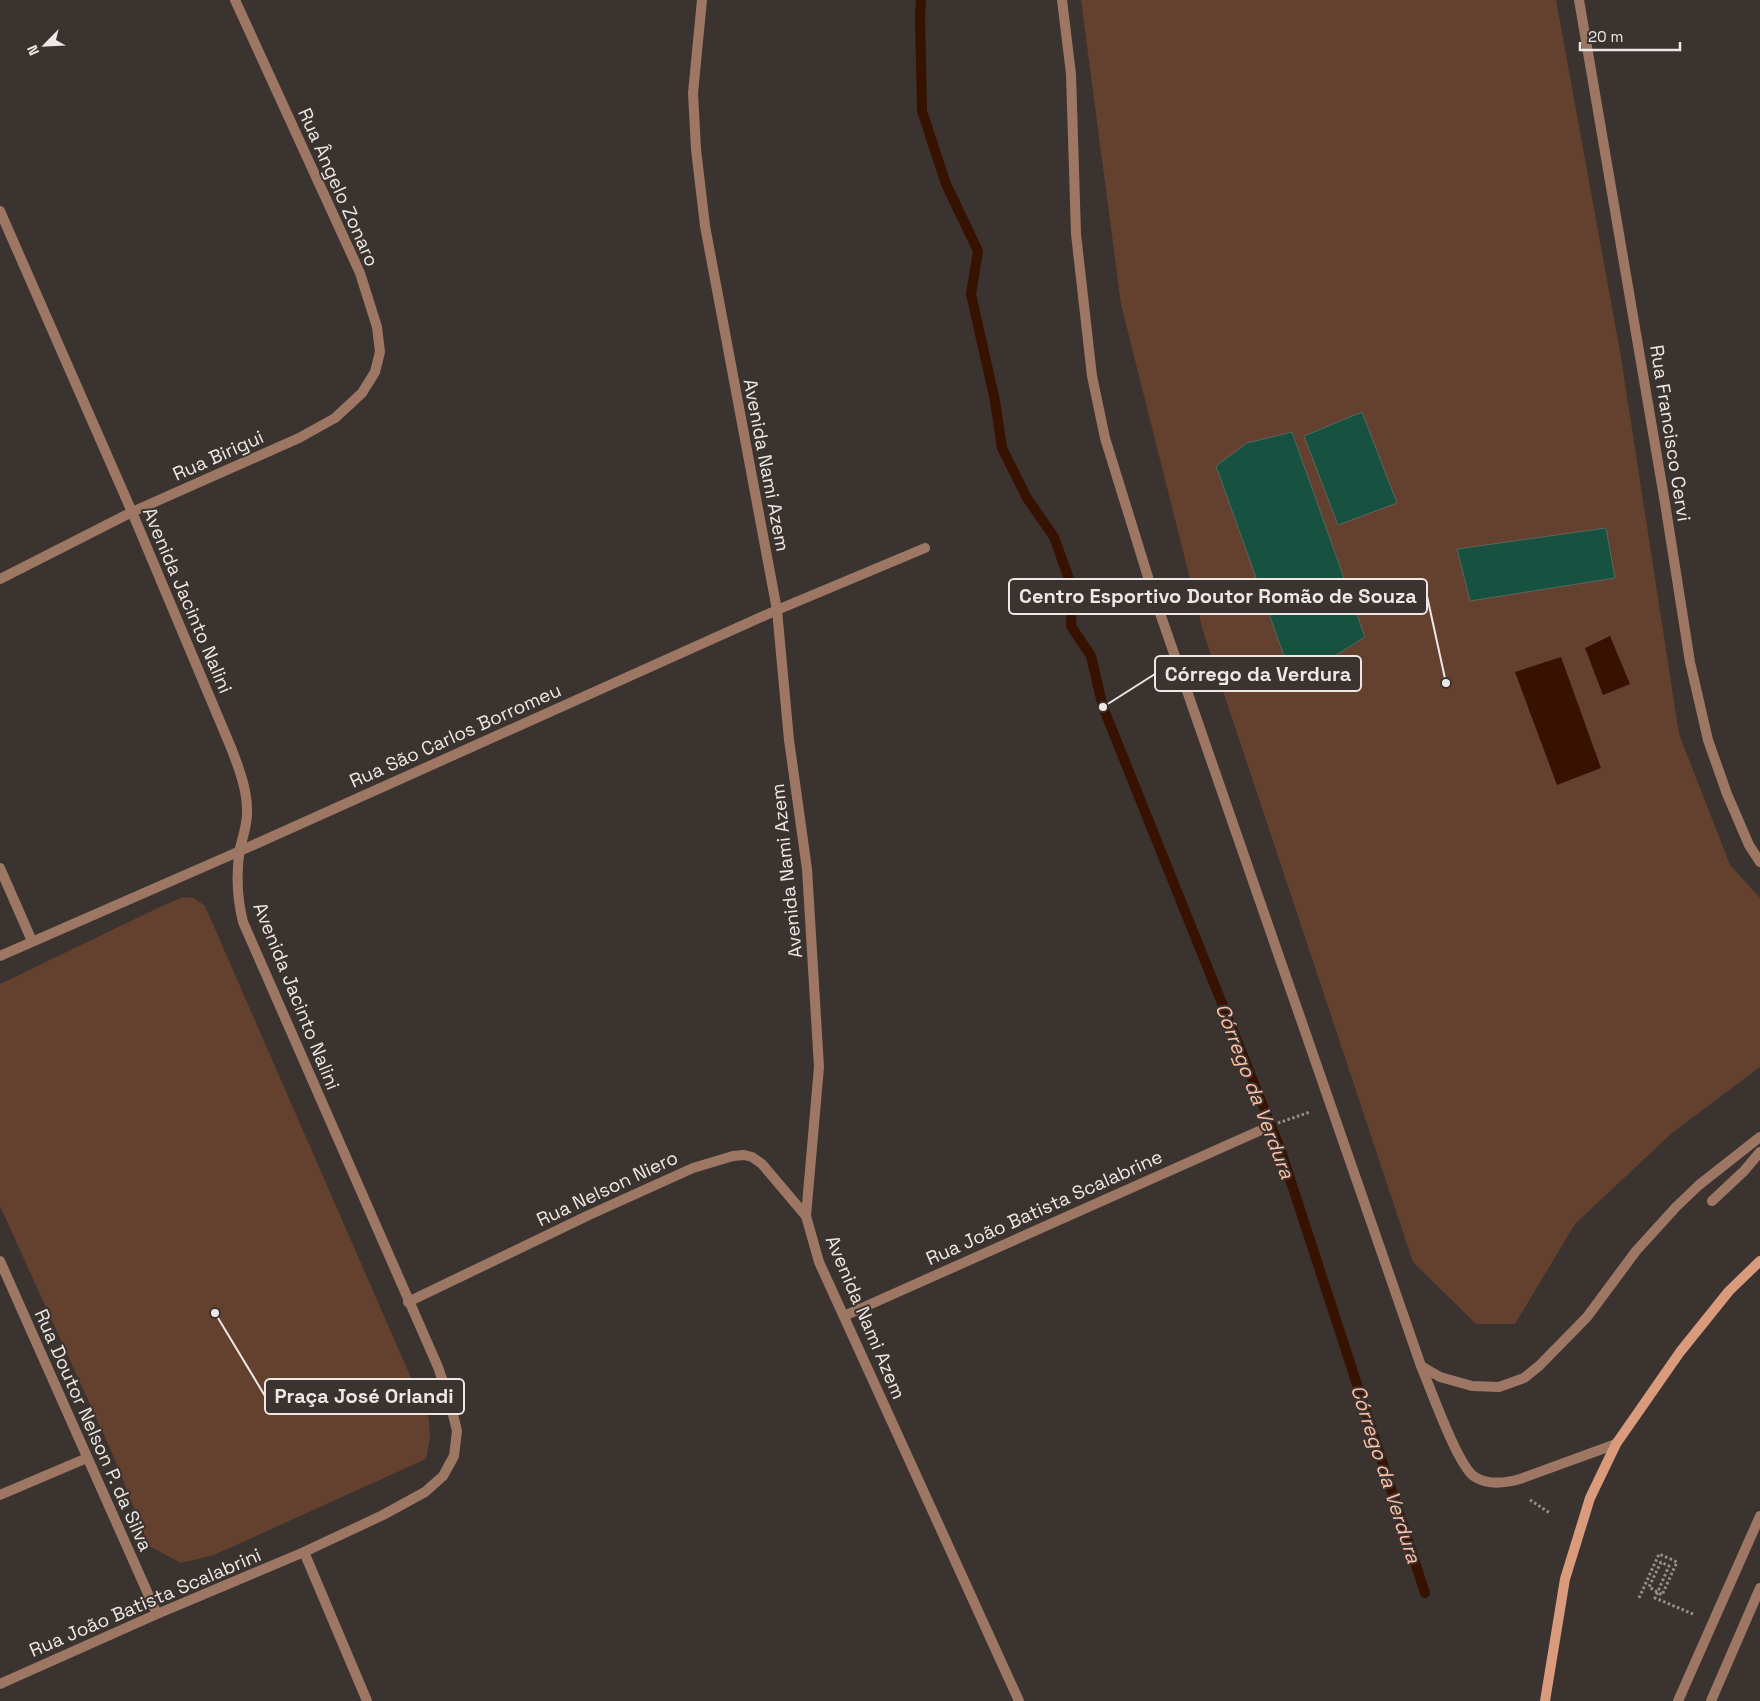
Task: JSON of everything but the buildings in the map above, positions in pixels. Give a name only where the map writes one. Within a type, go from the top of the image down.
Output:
[{"type":"main road","points":[[1545,1701],[1565,1579],[1590,1498],[1616,1444],[1680,1352],[1729,1291],[1760,1261]]},
{"type":"street","name":"Rua Ângelo Zonaro","points":[[234,0],[360,273],[377,327],[380,352],[375,372],[362,393]]},
{"type":"street","name":"Avenida Nami Azem","points":[[702,0],[693,93],[696,149],[705,226],[776,610],[789,740],[807,869],[819,1067],[806,1216],[819,1262],[1019,1701]]},
{"type":"street","points":[[1062,0],[1071,74],[1076,234],[1092,376],[1105,438],[1152,590],[1421,1366],[1460,1459],[1474,1476],[1487,1481],[1505,1483],[1616,1444]]},
{"type":"street","name":"Rua Francisco Cervi","points":[[1579,0],[1660,474],[1690,662],[1708,740],[1749,845],[1760,862]]},
{"type":"street","name":"Avenida Jacinto Nalini","points":[[0,211],[132,512],[232,750],[244,784],[248,812],[240,851],[238,888],[239,906],[243,922],[438,1367],[450,1402],[457,1431],[454,1456],[442,1476],[425,1492],[383,1515],[304,1552]]},
{"type":"street","name":"Rua Birigui","points":[[0,579],[132,512],[299,438],[335,418],[362,393]]},
{"type":"street","name":"Rua São Carlos Borromeu","points":[[0,956],[240,851],[776,610],[925,548]]},
{"type":"street","points":[[0,868],[32,941]]},
{"type":"street","name":"Rua João Batista Scalabrine","points":[[844,1316],[1259,1131]]},
{"type":"street","points":[[1421,1366],[1440,1377],[1472,1386],[1500,1387],[1524,1378],[1539,1366],[1587,1317],[1636,1251],[1676,1207],[1699,1184],[1760,1137]]},
{"type":"street","points":[[1712,1201],[1744,1172],[1760,1152]]},
{"type":"street","name":"Rua Nelson Niero","points":[[408,1302],[598,1211],[694,1168],[733,1156],[744,1155],[752,1157],[762,1164],[806,1216]]},
{"type":"street","name":"Rua Doutor Nelson P. da Silva","points":[[0,1261],[157,1614]]},
{"type":"street","points":[[0,1495],[87,1458]]},
{"type":"street","points":[[1678,1701],[1760,1516]]},
{"type":"street","points":[[304,1552],[367,1701]]},
{"type":"street","name":"Rua João Batista Scalabrini","points":[[0,1684],[157,1614],[304,1552]]},
{"type":"street","points":[[1711,1701],[1760,1588]]},
{"type":"path","points":[[1639,1598],[1659,1554],[1677,1562],[1662,1595],[1657,1592],[1649,1587],[1661,1562],[1669,1566],[1657,1592],[1655,1598]]},
{"type":"shaded area","points":[[1081,0],[1556,0],[1620,351],[1679,734],[1730,865],[1760,898],[1760,1067],[1672,1133],[1575,1224],[1515,1324],[1476,1324],[1413,1262],[1203,631],[1121,304]]},
{"type":"shaded area","points":[[1610,636],[1630,684],[1603,695],[1585,648]]},
{"type":"shaded area","points":[[1561,657],[1601,768],[1557,785],[1515,672]]},
{"type":"shaded area","points":[[183,897],[194,898],[205,906],[429,1419],[430,1438],[426,1459],[214,1555],[181,1563],[149,1546],[113,1455],[0,1206],[0,984]]},
{"type":"waterway","name":"Córrego da Verdura","points":[[921,0],[922,111],[946,184],[978,251],[971,294],[995,401],[1002,448],[1027,498],[1054,537],[1073,590],[1071,626],[1091,656],[1103,707],[1280,1148],[1425,1593]]},
{"type":"place","name":"Centro Esportivo Doutor Romão de Souza","points":[[1446,683]]},
{"type":"place","name":"Córrego da Verdura","points":[[1103,707]]},
{"type":"place","name":"Praça José Orlandi","points":[[215,1313]]}]
